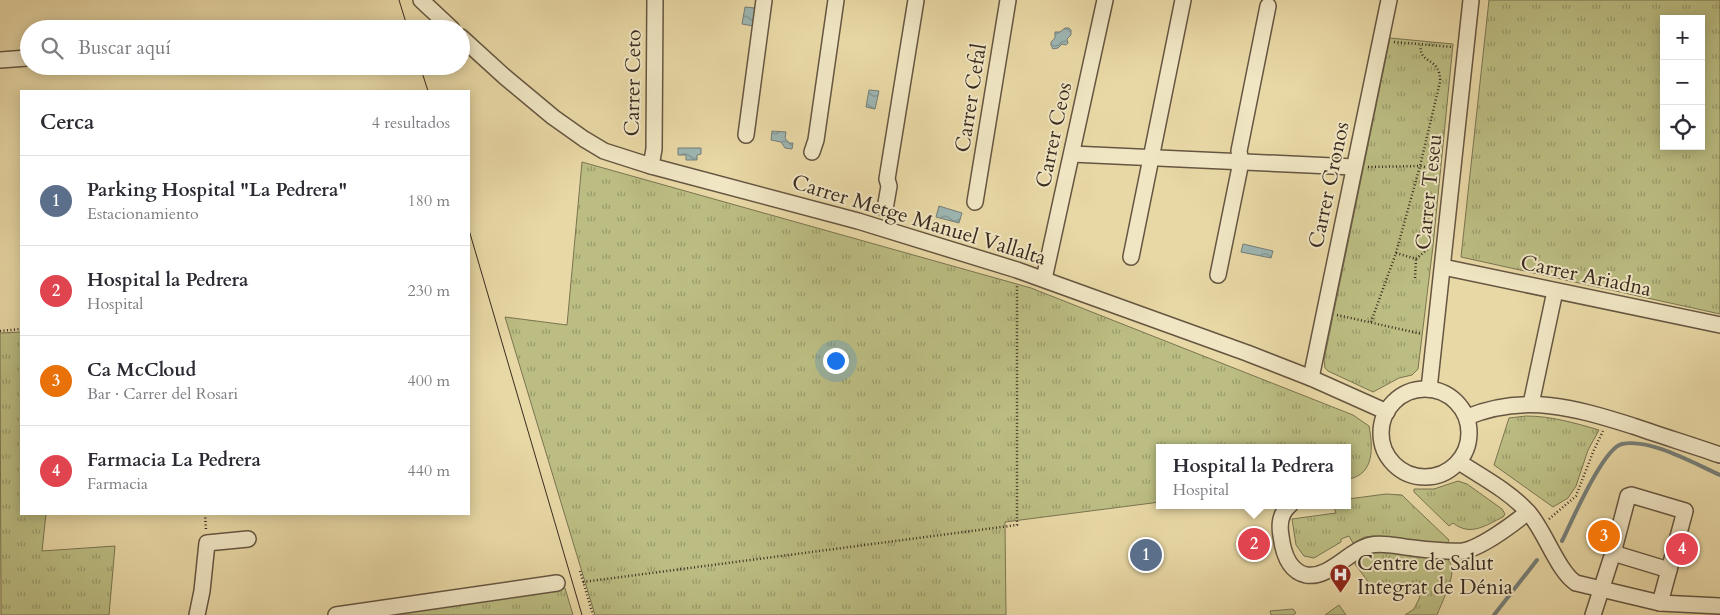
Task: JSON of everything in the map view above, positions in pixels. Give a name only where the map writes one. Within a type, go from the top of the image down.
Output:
[{"type":"street","points":[[421,0],[442,20]]},
{"type":"street","name":"Carrer Ceto","points":[[651,166],[654,149],[656,0]]},
{"type":"street","points":[[746,135],[764,0]]},
{"type":"street","points":[[812,152],[816,140],[836,0]]},
{"type":"street","points":[[885,209],[889,186],[887,179],[916,0]]},
{"type":"street","name":"Carrer Cefal","points":[[975,202],[1008,0]]},
{"type":"street","name":"Carrer Ceos","points":[[1044,279],[1105,0]]},
{"type":"street","points":[[1131,258],[1183,0]]},
{"type":"street","name":"Carrer Cronos","points":[[1311,378],[1389,0]]},
{"type":"street","name":"Carrer Teseu","points":[[1429,389],[1471,0]]},
{"type":"street","points":[[1218,275],[1241,162],[1239,151],[1268,6]]},
{"type":"street","name":"Carrer Metge Manuel Vallalta","points":[[470,45],[505,77],[570,130],[604,151],[651,166],[858,221],[1044,279],[1311,378],[1387,412]]},
{"type":"street","points":[[0,60],[20,59]]},
{"type":"street","points":[[1072,154],[1354,167]]},
{"type":"street","name":"Carrer Ariadna","points":[[1443,267],[1720,325]]},
{"type":"street","points":[[1531,404],[1555,291]]},
{"type":"street","points":[[1416,389],[1429,389],[1452,397],[1460,406],[1469,428],[1469,440],[1459,462],[1449,471],[1437,476],[1423,477],[1410,475],[1389,459],[1381,436],[1382,423],[1394,401],[1416,389]]},
{"type":"street","points":[[1466,417],[1501,407],[1531,404],[1571,408],[1609,418],[1720,455]]},
{"type":"street","points":[[1459,462],[1505,492],[1528,512],[1539,526],[1568,576],[1576,583],[1660,603],[1720,606]]},
{"type":"street","points":[[1593,615],[1613,553],[1628,496],[1631,495],[1684,511],[1660,603]]},
{"type":"street","points":[[1285,509],[1281,517],[1280,526],[1287,559],[1292,568],[1297,572],[1313,576],[1323,573],[1359,549],[1373,545],[1452,551],[1465,550],[1481,544],[1528,512]]},
{"type":"street","points":[[196,615],[202,591],[207,543],[248,539]]},
{"type":"street","points":[[1613,553],[1669,570]]},
{"type":"street","points":[[336,615],[557,584]]},
{"type":"path","points":[[1380,41],[1466,48]]},
{"type":"path","points":[[1371,322],[1396,253],[1420,166],[1440,82],[1438,68],[1423,57],[1420,51],[1421,45]]},
{"type":"path","points":[[1354,167],[1420,166],[1453,172]]},
{"type":"path","points":[[1414,278],[1416,259],[1433,246],[1445,247]]},
{"type":"path","points":[[1396,253],[1416,259]]},
{"type":"path","points":[[583,582],[1017,525],[1016,270]]},
{"type":"path","points":[[1324,312],[1435,337]]},
{"type":"path","points":[[0,331],[20,329]]},
{"type":"path","points":[[1539,526],[1576,496],[1609,418]]},
{"type":"path","points":[[580,571],[593,615]]},
{"type":"green space","points":[[1489,0],[1720,0],[1720,314],[1461,257]]},
{"type":"green space","points":[[1390,38],[1453,44],[1433,246],[1418,369],[1412,375],[1399,378],[1373,392],[1328,371],[1325,368],[1324,360]]},
{"type":"green space","points":[[582,162],[1031,288],[1353,415],[1369,426],[1370,458],[1368,466],[1363,472],[1351,478],[1351,444],[1156,444],[1156,503],[1005,522],[1006,615],[595,615],[505,317],[567,325]]},
{"type":"green space","points":[[20,332],[20,515],[46,515],[42,551],[115,546],[109,615],[1,615],[0,333]]},
{"type":"green space","points":[[1526,416],[1572,422],[1599,430],[1588,450],[1576,486],[1568,498],[1553,507],[1494,465],[1509,418]]},
{"type":"green space","points":[[1458,481],[1467,484],[1502,509],[1505,514],[1503,517],[1484,526],[1472,529],[1466,529],[1453,523],[1449,526],[1414,492],[1414,489],[1434,489]]},
{"type":"green space","points":[[1386,494],[1402,495],[1449,540],[1447,544],[1373,536],[1365,537],[1353,543],[1349,536],[1341,539],[1341,542],[1314,558],[1304,556],[1296,545],[1292,519],[1336,513],[1334,509],[1351,509],[1351,499]]},
{"type":"green space","points":[[1379,551],[1448,560],[1452,566],[1452,574],[1437,615],[1405,615],[1414,609],[1420,597],[1405,589],[1388,590],[1378,595],[1355,564],[1368,555]]},
{"type":"green space","points":[[565,588],[573,615],[370,615]]},
{"type":"green space","points":[[1339,605],[1346,615],[1325,615]]},
{"type":"green space","points":[[1293,609],[1296,613],[1293,615],[1271,615],[1270,611]]},
{"type":"water","points":[[745,7],[755,8],[753,26],[742,24]]},
{"type":"water","points":[[1065,28],[1071,30],[1071,35],[1067,39],[1068,43],[1053,49],[1051,42],[1055,38],[1055,32],[1060,32]]},
{"type":"water","points":[[869,90],[879,91],[875,109],[866,107]]},
{"type":"water","points":[[772,131],[786,132],[785,138],[789,143],[793,143],[792,149],[785,148],[781,142],[771,140]]},
{"type":"water","points":[[678,148],[701,148],[701,154],[697,155],[697,160],[686,160],[686,155],[678,155]]},
{"type":"water","points":[[939,206],[962,213],[959,223],[936,217]]},
{"type":"water","points":[[1243,244],[1273,251],[1271,258],[1241,252]]},
{"type":"waterway","points":[[1562,541],[1597,472],[1614,449],[1622,444],[1633,443],[1659,448],[1720,475]]},
{"type":"waterway","points":[[1494,615],[1537,560]]},
{"type":"tram line","points":[[399,0],[405,20]]},
{"type":"tram line","points":[[423,75],[428,90]]},
{"type":"tram line","points":[[470,233],[582,615]]},
{"type":"place","name":"Ca McCloud","points":[[1604,536]]},
{"type":"place","name":"Hospital la Pedrera","points":[[1254,544]]},
{"type":"place","name":"Farmacia La Pedrera","points":[[1682,549]]},
{"type":"place","name":"Parking Hospital \"La Pedrera\"","points":[[1146,555]]},
{"type":"place","name":"Centre de Salut Integrat de Dénia","points":[[1341,594]]}]
